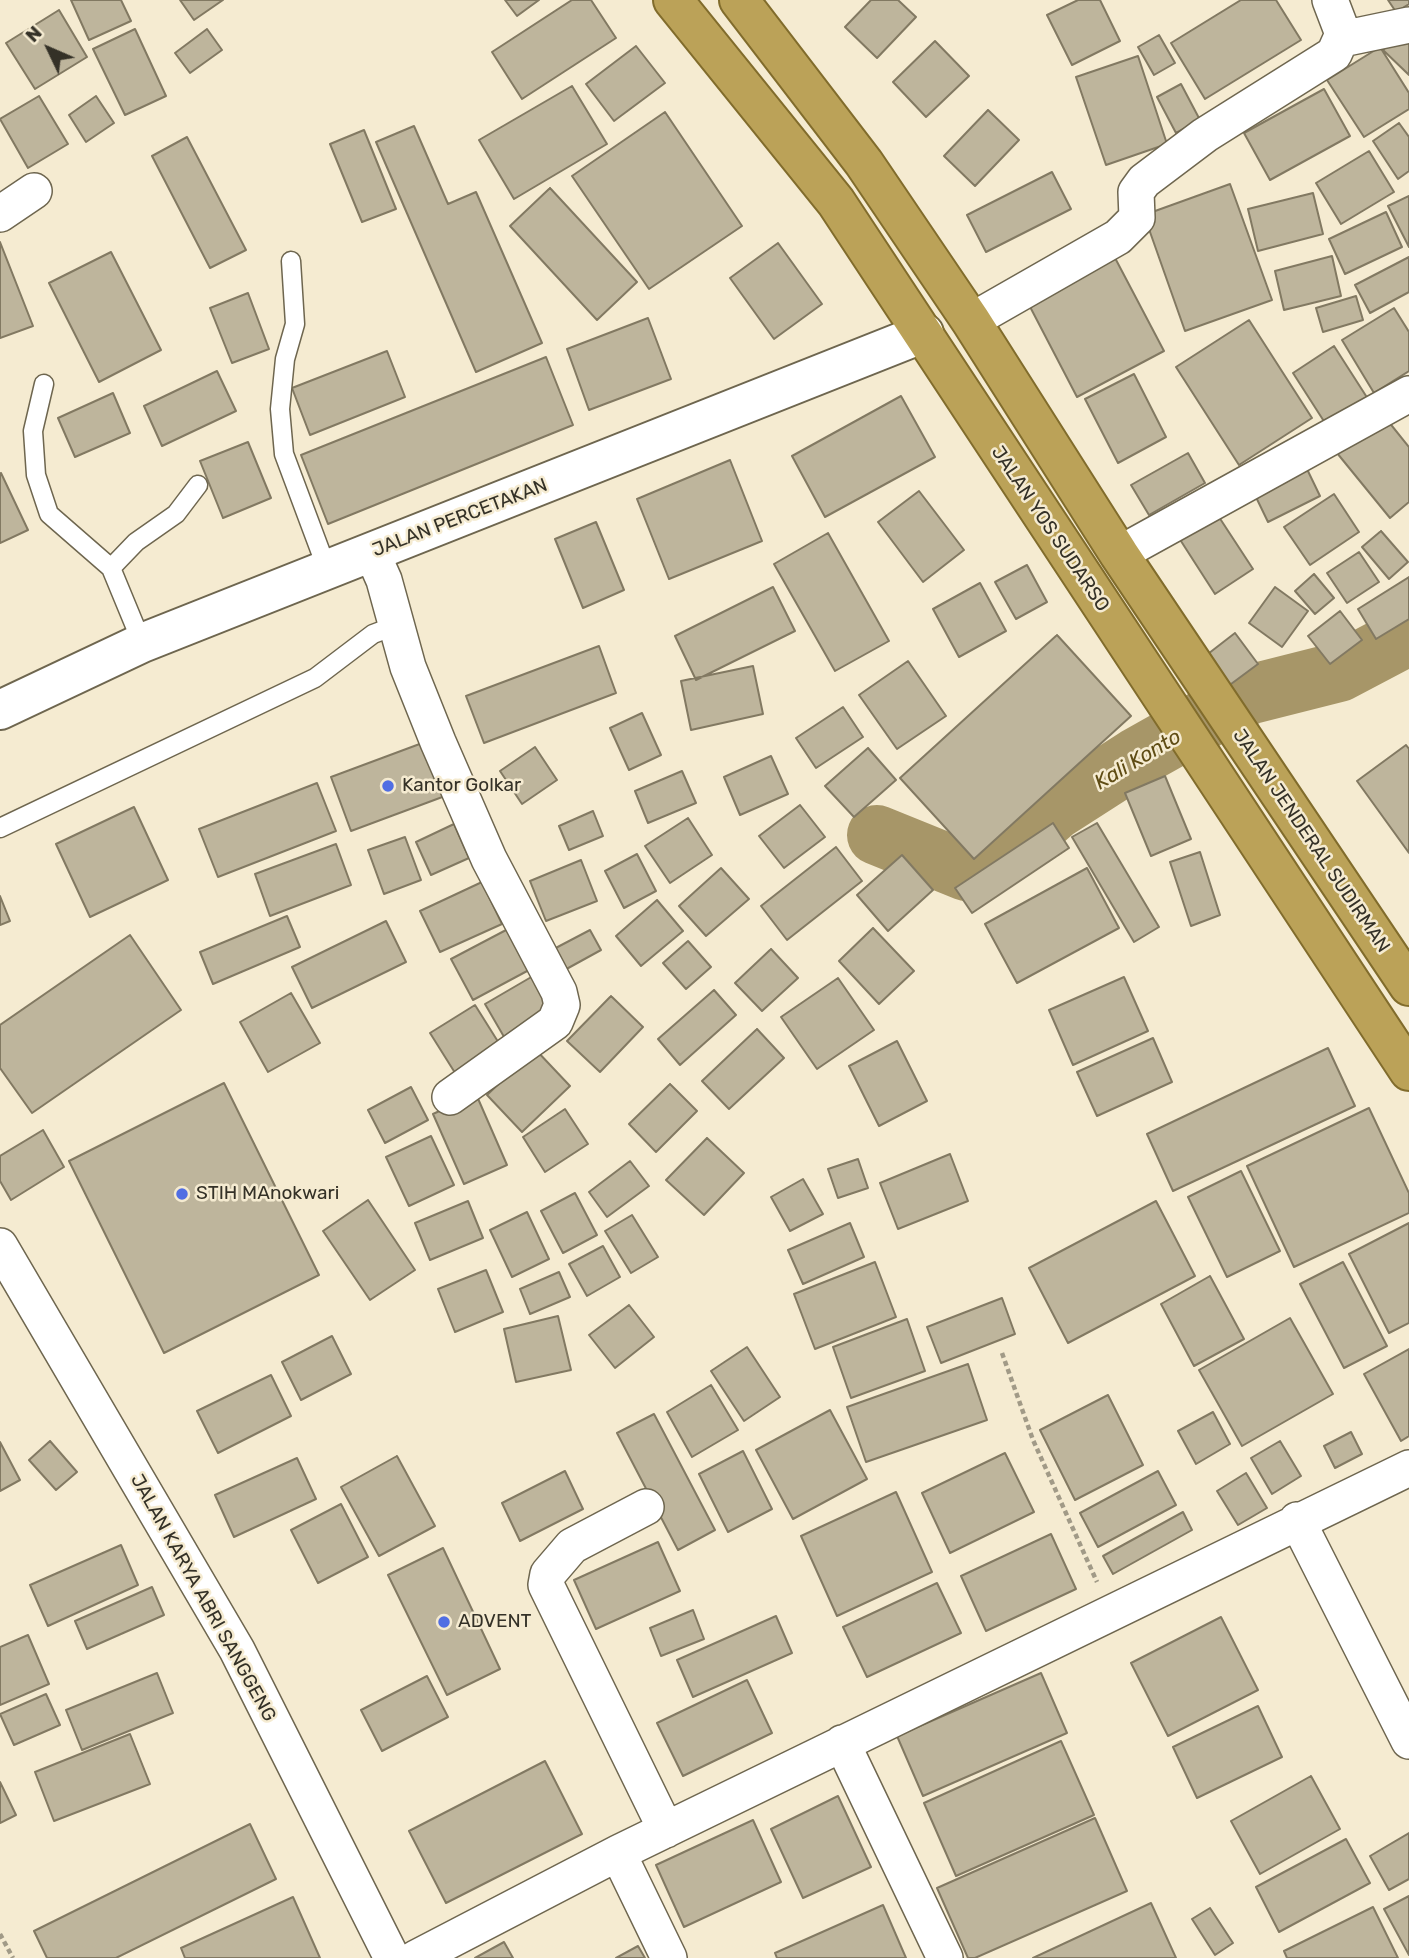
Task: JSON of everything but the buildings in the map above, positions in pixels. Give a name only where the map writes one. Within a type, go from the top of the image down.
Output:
[{"type":"highway","name":"JALAN YOS SUDARSO","points":[[673,0],[836,202],[1409,1072]]},
{"type":"highway","points":[[739,0],[864,163],[971,321],[1119,554]]},
{"type":"highway","name":"JALAN JENDERAL SUDIRMAN","points":[[1119,554],[1409,986]]},
{"type":"street","points":[[971,321],[1118,237],[1138,218],[1136,192],[1144,181],[1205,135],[1334,54],[1342,39],[1341,24],[1329,0]]},
{"type":"street","points":[[1342,39],[1409,25]]},
{"type":"street","points":[[0,214],[34,191]]},
{"type":"street","name":"JALAN PERCETAKAN","points":[[0,709],[142,643],[924,333]]},
{"type":"street","points":[[1119,554],[1409,394]]},
{"type":"street","points":[[372,552],[408,667],[462,799],[559,992],[562,1005],[555,1022],[450,1097]]},
{"type":"street","name":"JALAN KARYA ABRI SANGGENG","points":[[0,1246],[237,1650],[392,1958]]},
{"type":"street","points":[[416,1958],[618,1853],[1297,1520],[1409,1468]]},
{"type":"street","points":[[646,1507],[572,1546],[548,1574],[546,1585],[666,1830]]},
{"type":"street","points":[[1297,1520],[1409,1741]]},
{"type":"street","points":[[842,1743],[945,1958]]},
{"type":"street","points":[[618,1853],[669,1958]]},
{"type":"lane","points":[[291,261],[295,324],[285,359],[281,409],[284,454],[327,569]]},
{"type":"lane","points":[[44,384],[33,431],[36,475],[49,514],[111,568],[142,643]]},
{"type":"lane","points":[[111,568],[136,542],[176,514],[198,485]]},
{"type":"lane","points":[[0,828],[315,678],[373,634],[397,625]]},
{"type":"path","points":[[1002,1353],[1033,1440],[1111,1611]]},
{"type":"path","points":[[0,1934],[13,1958]]},
{"type":"waterway","name":"Kali Konto","points":[[877,835],[966,871],[1030,832],[1055,810],[1136,758],[1248,695],[1339,672],[1409,635]]},
{"type":"place","name":"Kantor Golkar","points":[[388,786]]},
{"type":"place","name":"STIH MAnokwari","points":[[182,1194]]},
{"type":"place","name":"ADVENT","points":[[444,1622]]}]
